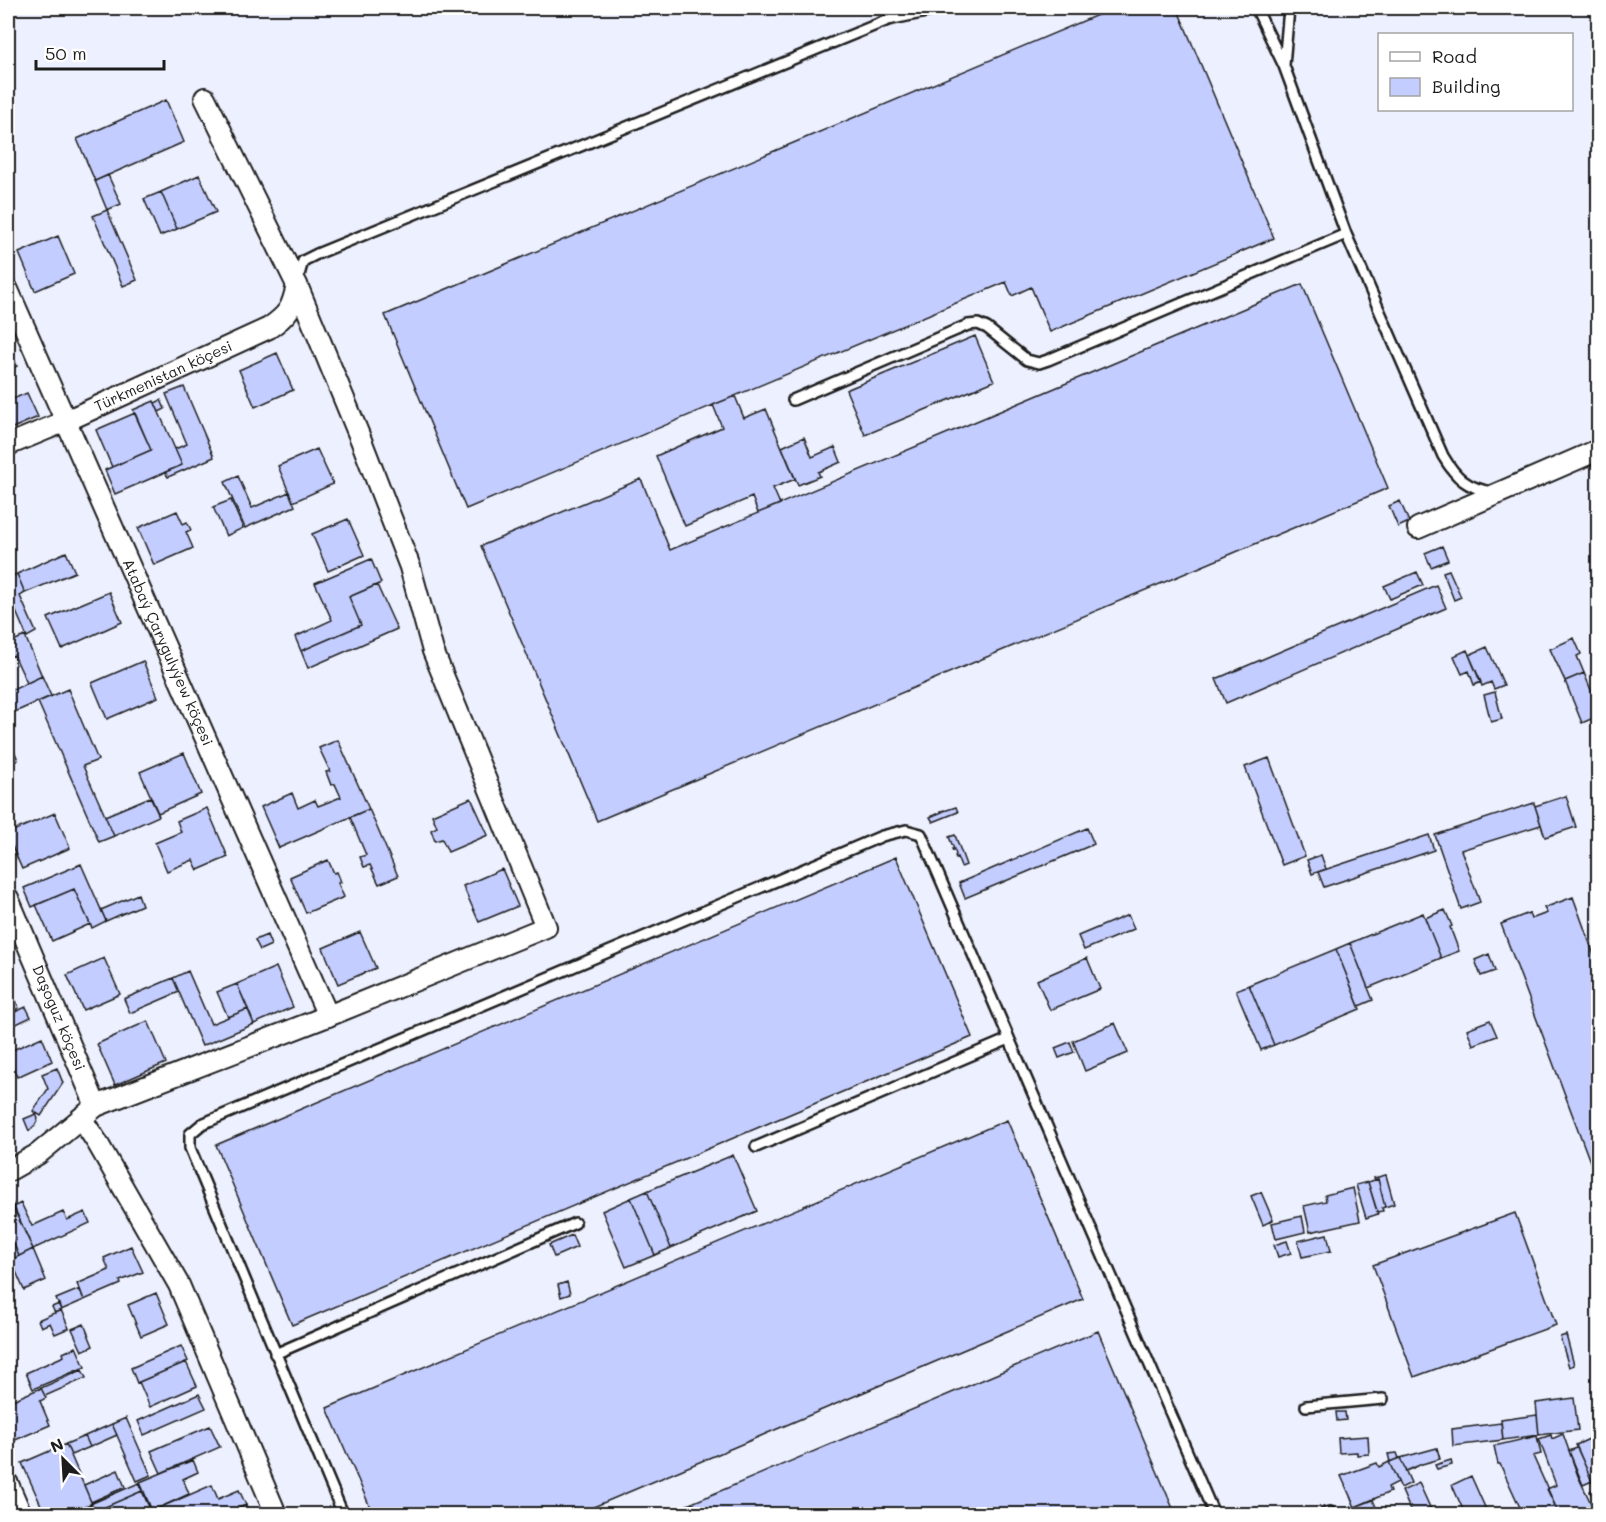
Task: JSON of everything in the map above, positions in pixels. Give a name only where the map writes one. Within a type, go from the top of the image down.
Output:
[{"type":"street","points":[[8,1171],[38,1154],[88,1112],[546,927],[433,651],[410,567],[361,440],[297,285],[206,98]]},
{"type":"street","name":"Türkmenistan köçesi","points":[[8,445],[66,421],[269,328],[284,317],[293,303],[297,285]]},
{"type":"street","name":"Atabaý Çarygulyýew köçesi","points":[[8,291],[328,1016]]},
{"type":"street","points":[[1418,528],[1599,450]]},
{"type":"street","name":"Daşoguz köçesi","points":[[8,898],[88,1112],[97,1142],[179,1285],[276,1515]]},
{"type":"street","points":[[8,1484],[21,1515]]},
{"type":"lane","points":[[297,285],[303,261],[317,254],[888,20],[945,8]]},
{"type":"lane","points":[[1256,8],[1284,66],[1346,234],[1443,456],[1460,479],[1481,490],[1497,493]]},
{"type":"lane","points":[[1284,66],[1289,8]]},
{"type":"lane","points":[[793,399],[968,325],[978,324],[987,328],[1028,360],[1039,363],[1346,234]]},
{"type":"lane","points":[[343,1515],[190,1148],[190,1134],[202,1124],[871,841],[906,830],[921,834],[1214,1515]]},
{"type":"lane","points":[[756,1148],[1009,1039]]},
{"type":"lane","points":[[274,1354],[575,1223]]},
{"type":"lane","points":[[1306,1406],[1383,1399]]},
{"type":"building","points":[[1114,8],[1177,8],[1274,238],[1050,332],[1031,287],[1012,296],[1006,282],[466,509],[385,315]]},
{"type":"building","points":[[166,100],[184,142],[95,181],[77,139]]},
{"type":"building","points":[[108,175],[121,204],[107,210],[95,181]]},
{"type":"building","points":[[199,175],[216,212],[177,229],[161,192]]},
{"type":"building","points":[[161,192],[177,229],[160,236],[144,199]]},
{"type":"building","points":[[107,210],[137,280],[123,286],[93,216]]},
{"type":"building","points":[[58,236],[74,274],[35,291],[19,253]]},
{"type":"building","points":[[1302,284],[1388,488],[597,821],[481,546],[641,479],[670,550]]},
{"type":"building","points":[[975,336],[994,381],[865,435],[846,390]]},
{"type":"building","points":[[8,344],[17,366],[8,370]]},
{"type":"building","points":[[277,353],[293,390],[255,407],[239,370]]},
{"type":"building","points":[[184,387],[214,457],[168,477],[165,472],[182,465],[175,449],[187,444],[166,394]]},
{"type":"building","points":[[27,393],[38,417],[8,430],[8,401]]},
{"type":"building","points":[[735,396],[744,418],[766,409],[795,479],[773,488],[780,504],[758,513],[752,497],[685,526],[656,456],[722,427],[713,405]]},
{"type":"building","points":[[161,400],[165,409],[159,412],[155,403]]},
{"type":"building","points":[[154,401],[182,465],[115,494],[105,470],[151,450],[133,410]]},
{"type":"building","points":[[135,413],[151,450],[112,467],[96,430]]},
{"type":"building","points":[[804,437],[812,457],[835,447],[841,462],[818,472],[820,476],[798,485],[782,447]]},
{"type":"building","points":[[317,449],[333,484],[293,502],[278,466]]},
{"type":"building","points":[[238,476],[252,508],[289,492],[295,506],[245,528],[225,482]]},
{"type":"building","points":[[231,500],[243,528],[226,536],[213,507]]},
{"type":"building","points":[[1400,501],[1409,522],[1398,527],[1389,506]]},
{"type":"building","points":[[177,511],[183,524],[187,522],[191,530],[186,532],[193,548],[154,565],[138,528]]},
{"type":"building","points":[[348,519],[364,555],[328,571],[312,534]]},
{"type":"building","points":[[1442,546],[1448,560],[1431,567],[1425,553]]},
{"type":"building","points":[[66,552],[75,572],[25,593],[17,574]]},
{"type":"building","points":[[371,559],[381,583],[349,597],[361,625],[301,651],[295,637],[332,620],[315,583]]},
{"type":"building","points":[[8,567],[12,576],[17,574],[25,593],[20,596],[36,632],[27,637],[8,593]]},
{"type":"building","points":[[1449,570],[1461,597],[1454,600],[1443,572]]},
{"type":"building","points":[[1417,572],[1423,585],[1390,599],[1384,586]]},
{"type":"building","points":[[377,585],[397,629],[308,668],[301,651],[361,625],[349,597]]},
{"type":"building","points":[[1436,585],[1446,608],[1226,703],[1216,679]]},
{"type":"building","points":[[109,592],[122,622],[62,649],[48,618]]},
{"type":"building","points":[[25,636],[42,676],[27,683],[14,655],[8,658],[8,643]]},
{"type":"building","points":[[1574,638],[1581,654],[1577,656],[1584,673],[1565,681],[1550,649]]},
{"type":"building","points":[[1487,647],[1504,685],[1494,689],[1491,682],[1482,686],[1469,655]]},
{"type":"building","points":[[1467,650],[1481,682],[1474,685],[1469,671],[1462,674],[1454,656]]},
{"type":"building","points":[[143,661],[158,697],[107,719],[92,683]]},
{"type":"building","points":[[1584,673],[1598,707],[1598,716],[1582,723],[1565,681]]},
{"type":"building","points":[[42,676],[51,696],[8,715],[8,692]]},
{"type":"building","points":[[68,689],[98,760],[83,766],[114,836],[99,842],[38,702]]},
{"type":"building","points":[[1495,692],[1502,719],[1491,722],[1484,695]]},
{"type":"building","points":[[8,736],[18,760],[8,765]]},
{"type":"building","points":[[338,740],[369,809],[279,848],[261,807],[292,793],[298,808],[315,800],[318,806],[341,797],[335,784],[331,785],[326,772],[330,771],[319,748]]},
{"type":"building","points":[[184,753],[201,794],[158,813],[140,772]]},
{"type":"building","points":[[1269,758],[1305,856],[1282,865],[1245,767]]},
{"type":"building","points":[[1566,796],[1576,827],[1545,837],[1535,806]]},
{"type":"building","points":[[150,797],[159,816],[114,836],[105,816]]},
{"type":"building","points":[[471,798],[488,835],[448,852],[442,839],[435,841],[431,830],[437,827],[432,815]]},
{"type":"building","points":[[1534,803],[1541,825],[1461,850],[1480,902],[1461,909],[1435,835]]},
{"type":"building","points":[[956,807],[958,812],[933,822],[930,817],[941,811]]},
{"type":"building","points":[[207,808],[228,857],[198,870],[193,860],[167,871],[155,843],[181,832],[177,821]]},
{"type":"building","points":[[369,809],[398,876],[379,884],[370,865],[364,867],[360,857],[366,855],[350,817]]},
{"type":"building","points":[[55,813],[70,848],[22,869],[8,833]]},
{"type":"building","points":[[1598,827],[1598,834],[1595,836],[1592,830]]},
{"type":"building","points":[[1087,828],[1094,844],[965,898],[959,883]]},
{"type":"building","points":[[955,835],[966,865],[961,867],[949,837]]},
{"type":"building","points":[[1429,835],[1434,850],[1324,887],[1318,872]]},
{"type":"building","points":[[1321,855],[1326,869],[1312,874],[1307,860]]},
{"type":"building","points":[[896,857],[972,1037],[292,1325],[216,1145]]},
{"type":"building","points":[[328,860],[334,873],[337,872],[341,882],[338,883],[344,897],[306,913],[290,877]]},
{"type":"building","points":[[81,864],[106,921],[92,928],[74,889],[32,907],[24,888]]},
{"type":"building","points":[[502,869],[518,906],[479,922],[463,886]]},
{"type":"building","points":[[74,889],[90,924],[52,941],[36,905]]},
{"type":"building","points":[[138,894],[142,905],[106,921],[101,910]]},
{"type":"building","points":[[1573,897],[1598,966],[1598,1183],[1501,924],[1529,913],[1531,919],[1547,913],[1544,908]]},
{"type":"building","points":[[1445,910],[1459,951],[1441,958],[1425,918]]},
{"type":"building","points":[[1423,913],[1441,958],[1368,988],[1350,943]]},
{"type":"building","points":[[1128,915],[1134,929],[1084,950],[1078,936]]},
{"type":"building","points":[[360,932],[376,968],[338,984],[323,948]]},
{"type":"building","points":[[267,935],[271,945],[260,950],[255,940]]},
{"type":"building","points":[[1350,943],[1373,1000],[1359,1006],[1336,949]]},
{"type":"building","points":[[1336,949],[1360,1009],[1274,1045],[1249,985]]},
{"type":"building","points":[[1489,954],[1495,971],[1481,976],[1475,960]]},
{"type":"building","points":[[104,958],[120,994],[83,1010],[67,975]]},
{"type":"building","points":[[1087,958],[1100,989],[1050,1010],[1037,980]]},
{"type":"building","points":[[276,967],[293,1007],[254,1024],[237,984]]},
{"type":"building","points":[[188,971],[211,1024],[248,1009],[254,1024],[202,1046],[173,978]]},
{"type":"building","points":[[173,978],[179,992],[130,1013],[124,999]]},
{"type":"building","points":[[237,984],[248,1009],[228,1017],[217,992]]},
{"type":"building","points":[[1249,985],[1274,1045],[1261,1050],[1236,990]]},
{"type":"building","points":[[16,1001],[19,1008],[8,1014],[8,1005]]},
{"type":"building","points":[[26,1007],[31,1017],[8,1028],[8,1015]]},
{"type":"building","points":[[1490,1020],[1497,1036],[1473,1045],[1467,1029]]},
{"type":"building","points":[[148,1021],[166,1063],[115,1085],[97,1044]]},
{"type":"building","points":[[1115,1023],[1128,1053],[1085,1071],[1073,1041]]},
{"type":"building","points":[[42,1037],[52,1061],[17,1077],[8,1052]]},
{"type":"building","points":[[1070,1042],[1074,1052],[1059,1058],[1055,1048]]},
{"type":"building","points":[[57,1068],[63,1083],[41,1116],[33,1111],[48,1089],[42,1074]]},
{"type":"building","points":[[36,1114],[38,1119],[29,1131],[24,1119]]},
{"type":"building","points":[[1007,1120],[1083,1299],[577,1514],[373,1514],[327,1408]]},
{"type":"building","points":[[733,1155],[757,1211],[671,1248],[647,1191]]},
{"type":"building","points":[[1386,1175],[1394,1204],[1385,1207],[1378,1179],[1374,1178]]},
{"type":"building","points":[[1378,1179],[1385,1207],[1382,1208],[1383,1211],[1377,1212],[1368,1182]]},
{"type":"building","points":[[1368,1182],[1378,1214],[1366,1218],[1356,1185]]},
{"type":"building","points":[[1353,1188],[1360,1221],[1310,1232],[1304,1206],[1326,1201],[1325,1195]]},
{"type":"building","points":[[647,1191],[671,1248],[655,1255],[631,1198]]},
{"type":"building","points":[[1261,1192],[1273,1220],[1263,1225],[1251,1196]]},
{"type":"building","points":[[8,1194],[33,1249],[19,1256],[8,1230]]},
{"type":"building","points":[[631,1198],[655,1255],[626,1267],[602,1211]]},
{"type":"building","points":[[21,1203],[32,1226],[63,1212],[67,1220],[85,1212],[90,1223],[33,1249],[13,1207]]},
{"type":"building","points":[[1515,1213],[1556,1325],[1414,1377],[1373,1265]]},
{"type":"building","points":[[1302,1216],[1305,1232],[1276,1239],[1272,1223]]},
{"type":"building","points":[[1327,1234],[1331,1251],[1302,1257],[1298,1241]]},
{"type":"building","points":[[572,1235],[577,1247],[554,1257],[549,1245]]},
{"type":"building","points":[[1287,1241],[1291,1253],[1278,1257],[1274,1245]]},
{"type":"building","points":[[13,1242],[19,1256],[8,1261],[8,1245]]},
{"type":"building","points":[[131,1246],[143,1272],[84,1300],[77,1284],[109,1270],[104,1258]]},
{"type":"building","points":[[33,1249],[46,1280],[24,1290],[11,1260]]},
{"type":"building","points":[[11,1260],[15,1269],[8,1272],[8,1261]]},
{"type":"building","points":[[567,1282],[570,1294],[561,1297],[558,1285]]},
{"type":"building","points":[[80,1289],[84,1300],[61,1310],[56,1299]]},
{"type":"building","points":[[156,1293],[169,1324],[141,1336],[128,1305]]},
{"type":"building","points":[[59,1304],[61,1310],[55,1313],[52,1307]]},
{"type":"building","points":[[61,1310],[69,1328],[55,1334],[50,1323],[41,1327],[38,1320]]},
{"type":"building","points":[[84,1324],[93,1346],[82,1351],[72,1329]]},
{"type":"building","points":[[1098,1331],[1174,1511],[1165,1514],[666,1514]]},
{"type":"building","points":[[1566,1335],[1574,1365],[1569,1367],[1560,1337]]},
{"type":"building","points":[[181,1346],[188,1361],[137,1383],[131,1368]]},
{"type":"building","points":[[76,1347],[85,1367],[33,1389],[26,1373],[64,1356],[63,1353]]},
{"type":"building","points":[[186,1362],[197,1386],[150,1407],[139,1382]]},
{"type":"building","points":[[82,1370],[86,1378],[45,1396],[41,1388]]},
{"type":"building","points":[[41,1388],[46,1398],[40,1401],[50,1425],[13,1441],[8,1429],[8,1402]]},
{"type":"building","points":[[199,1394],[206,1408],[144,1435],[138,1421]]},
{"type":"building","points":[[1574,1398],[1578,1430],[1539,1435],[1536,1403]]},
{"type":"building","points":[[1336,1412],[1345,1412],[1346,1420],[1337,1421]]},
{"type":"building","points":[[1537,1415],[1539,1435],[1503,1440],[1501,1420]]},
{"type":"building","points":[[126,1418],[151,1475],[137,1481],[112,1424]]},
{"type":"building","points":[[1501,1423],[1503,1440],[1453,1446],[1452,1429]]},
{"type":"building","points":[[112,1424],[117,1435],[90,1447],[85,1436]]},
{"type":"building","points":[[210,1426],[220,1447],[161,1473],[151,1451]]},
{"type":"building","points":[[1563,1434],[1578,1476],[1596,1514],[1559,1514],[1547,1489],[1556,1485],[1539,1439],[1551,1435],[1552,1439]]},
{"type":"building","points":[[1598,1435],[1598,1487],[1595,1488],[1576,1445]]},
{"type":"building","points":[[85,1436],[90,1447],[71,1455],[66,1444]]},
{"type":"building","points":[[1368,1436],[1369,1454],[1339,1453],[1338,1438]]},
{"type":"building","points":[[1537,1436],[1541,1454],[1533,1456],[1559,1514],[1523,1514],[1498,1464],[1494,1446]]},
{"type":"building","points":[[66,1444],[92,1504],[67,1514],[45,1514],[22,1463]]},
{"type":"building","points":[[1437,1448],[1440,1459],[1406,1471],[1400,1458]]},
{"type":"building","points":[[1577,1448],[1592,1481],[1583,1485],[1569,1451]]},
{"type":"building","points":[[1397,1453],[1399,1458],[1390,1462],[1388,1454]]},
{"type":"building","points":[[1400,1458],[1411,1483],[1401,1488],[1389,1462]]},
{"type":"building","points":[[193,1460],[198,1472],[183,1479],[189,1494],[152,1511],[140,1482]]},
{"type":"building","points":[[1451,1460],[1452,1465],[1437,1469],[1435,1465]]},
{"type":"building","points":[[1389,1462],[1398,1482],[1388,1487],[1390,1492],[1355,1507],[1341,1476],[1377,1463],[1379,1467]]},
{"type":"building","points":[[118,1470],[125,1487],[91,1502],[84,1485]]},
{"type":"building","points":[[1471,1476],[1488,1514],[1465,1514],[1452,1485]]},
{"type":"building","points":[[139,1483],[142,1491],[89,1514],[67,1514]]},
{"type":"building","points":[[1419,1483],[1433,1514],[1412,1514],[1402,1491]]},
{"type":"building","points":[[212,1485],[218,1499],[239,1490],[246,1505],[223,1514],[154,1514],[152,1511]]},
{"type":"building","points":[[1598,1487],[1598,1511],[1590,1491]]},
{"type":"building","points":[[142,1491],[152,1514],[89,1514]]},
{"type":"building","points":[[1373,1500],[1379,1514],[1358,1514],[1355,1507]]},
{"type":"building","points":[[246,1505],[250,1514],[223,1514]]}]
